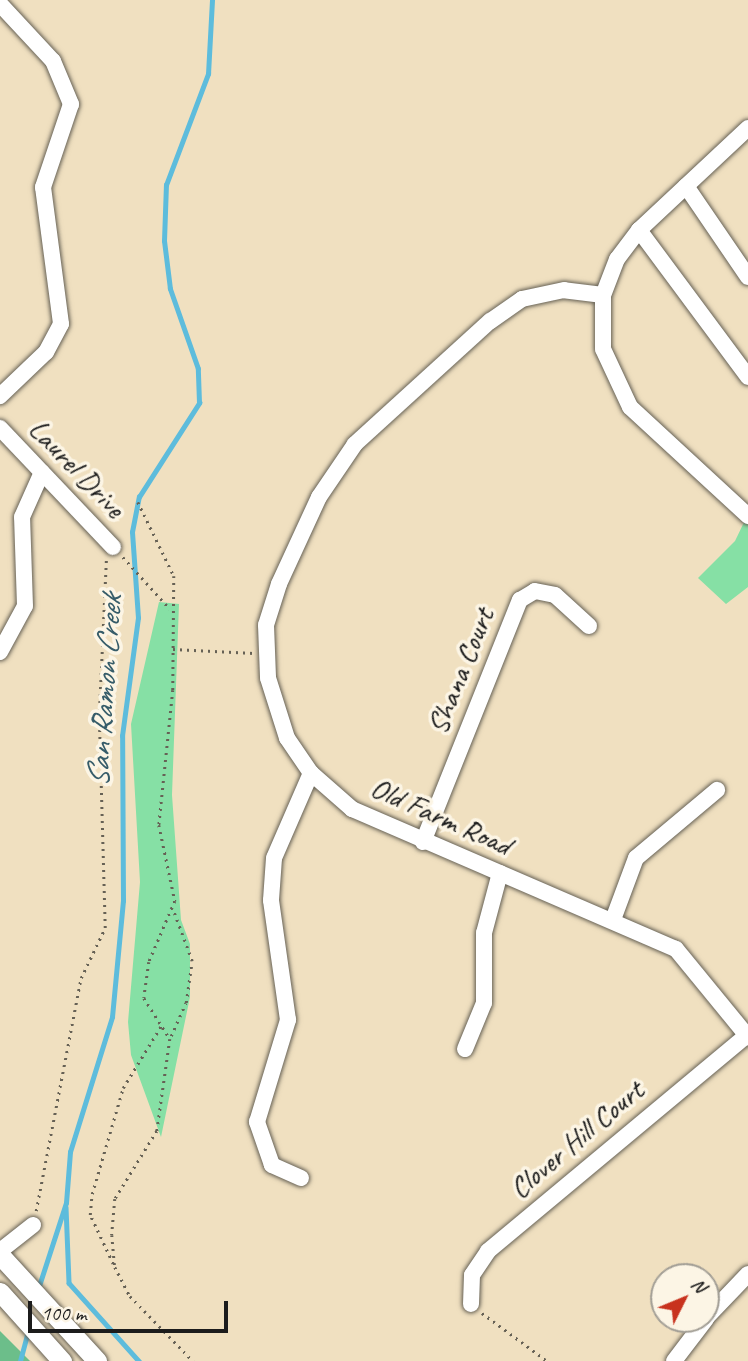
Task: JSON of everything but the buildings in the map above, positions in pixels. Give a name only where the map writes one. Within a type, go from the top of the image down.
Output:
[{"type":"main road","points":[[0,1253],[97,1361]]},
{"type":"main road","points":[[6,1299],[62,1361]]},
{"type":"street","points":[[0,4],[53,61],[71,104],[43,187],[61,324],[46,352],[0,396]]},
{"type":"street","points":[[745,137],[639,230],[617,259],[603,295],[603,349],[630,407],[748,516]]},
{"type":"street","points":[[686,186],[748,277]]},
{"type":"street","points":[[639,230],[748,377]]},
{"type":"street","name":"Old Farm Road","points":[[603,295],[564,290],[522,299],[461,345],[355,444],[319,497],[279,584],[267,625],[267,653],[287,738],[311,773],[352,809],[423,842],[614,917],[677,949],[747,1036]]},
{"type":"street","name":"Laurel Drive","points":[[0,428],[111,544]]},
{"type":"street","points":[[0,652],[25,606],[22,517],[42,472]]},
{"type":"street","name":"Shana Court","points":[[423,842],[520,600],[535,591],[555,595],[589,626]]},
{"type":"street","points":[[301,1178],[272,1164],[257,1122],[288,1020],[271,900],[274,858],[311,773]]},
{"type":"street","points":[[614,917],[636,858],[717,790]]},
{"type":"street","points":[[465,1049],[484,1003],[484,933],[500,873]]},
{"type":"street","name":"Clover Hill Court","points":[[471,1304],[472,1275],[488,1251],[747,1036]]},
{"type":"street","points":[[0,1253],[33,1225]]},
{"type":"street","points":[[720,1304],[748,1274]]},
{"type":"street","points":[[674,1361],[695,1333]]},
{"type":"path","points":[[115,1267],[115,1199],[157,1131],[170,1040],[186,1003],[192,961],[173,909],[159,825],[173,649],[171,564],[138,502]]},
{"type":"path","points":[[111,544],[171,610]]},
{"type":"path","points":[[33,1225],[81,978],[105,928],[99,717],[111,544]]},
{"type":"path","points":[[173,649],[267,653]]},
{"type":"path","points":[[170,1040],[163,1023],[144,998],[145,979],[173,909]]},
{"type":"path","points":[[163,1023],[123,1088],[92,1194],[90,1215],[130,1296],[193,1361]]},
{"type":"path","points":[[471,1304],[547,1361]]},
{"type":"green space","points":[[748,514],[748,587],[726,604],[698,578],[735,541]]},
{"type":"green space","points":[[159,602],[179,604],[172,795],[181,920],[190,944],[190,997],[161,1137],[131,1055],[128,1022],[140,882],[131,724]]},
{"type":"green space","points":[[0,1331],[30,1361],[0,1361]]},
{"type":"waterway","name":"San Ramon Creek","points":[[38,1289],[66,1203],[70,1152],[112,1017],[123,901],[122,736],[138,618],[132,532],[139,497],[199,403],[198,369],[170,289],[164,241],[166,185],[208,74],[212,0]]},
{"type":"waterway","points":[[66,1207],[69,1283],[139,1361]]},
{"type":"waterway","name":"San Ramon Creek","points":[[20,1361],[28,1331]]}]
